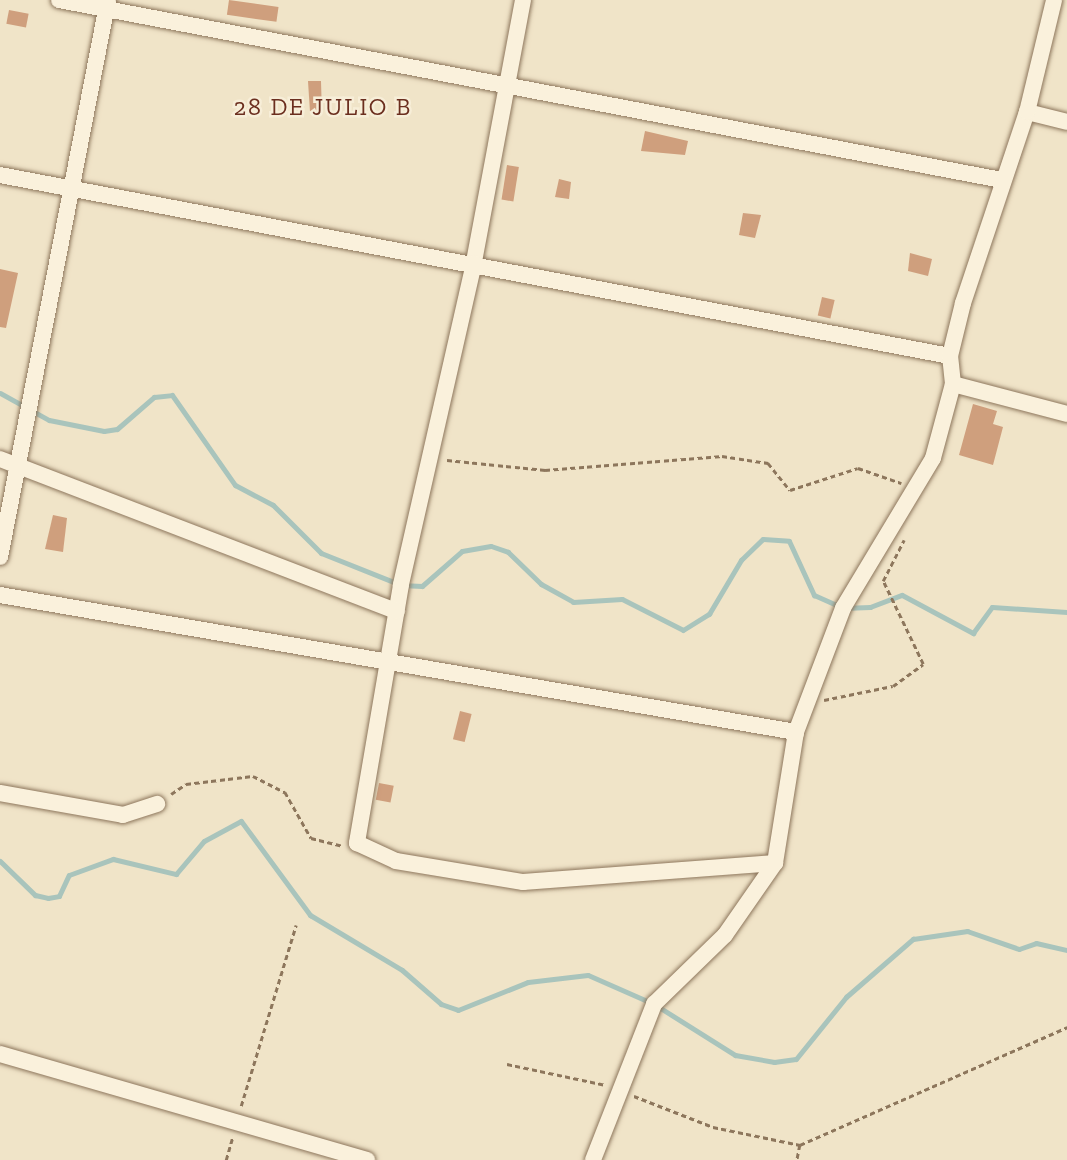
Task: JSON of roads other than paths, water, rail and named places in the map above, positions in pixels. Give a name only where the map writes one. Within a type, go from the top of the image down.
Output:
[{"type":"street","points":[[59,0],[107,4],[507,86],[1002,180]]},
{"type":"street","points":[[523,0],[474,263],[386,666],[357,843],[396,861],[523,882],[775,863]]},
{"type":"street","points":[[593,1160],[620,1088],[664,988],[725,935],[775,863],[796,733],[842,608],[900,503],[916,491],[933,458],[953,384],[950,356],[1002,180],[1027,112],[1054,0]]},
{"type":"street","points":[[0,557],[21,466],[107,4]]},
{"type":"street","points":[[1027,112],[1067,122]]},
{"type":"street","points":[[0,175],[474,263],[950,356]]},
{"type":"street","points":[[953,384],[1067,414]]},
{"type":"street","points":[[0,459],[397,611]]},
{"type":"street","points":[[0,594],[386,666],[796,733]]},
{"type":"street","points":[[0,793],[123,815],[157,804]]},
{"type":"street","points":[[0,1054],[237,1120],[367,1160]]},
{"type":"waterway","points":[[0,393],[49,420],[104,431],[117,429],[154,397],[172,395],[235,485],[273,505],[321,553],[401,585],[422,586],[462,551],[491,546],[508,552],[541,584],[573,602],[622,599],[683,630],[709,614],[741,560],[763,539],[789,541],[814,595],[843,608],[870,607],[902,595],[973,633],[992,607],[1067,612]]},
{"type":"waterway","points":[[0,861],[35,895],[48,898],[59,896],[69,875],[113,859],[176,874],[204,841],[241,821],[310,915],[402,970],[441,1004],[458,1010],[528,982],[588,975],[654,1004],[735,1055],[774,1062],[796,1059],[846,997],[913,939],[967,931],[1019,949],[1036,943],[1067,950]]},
{"type":"district","name":"28 DE JULIO B","points":[[323,107]]}]
